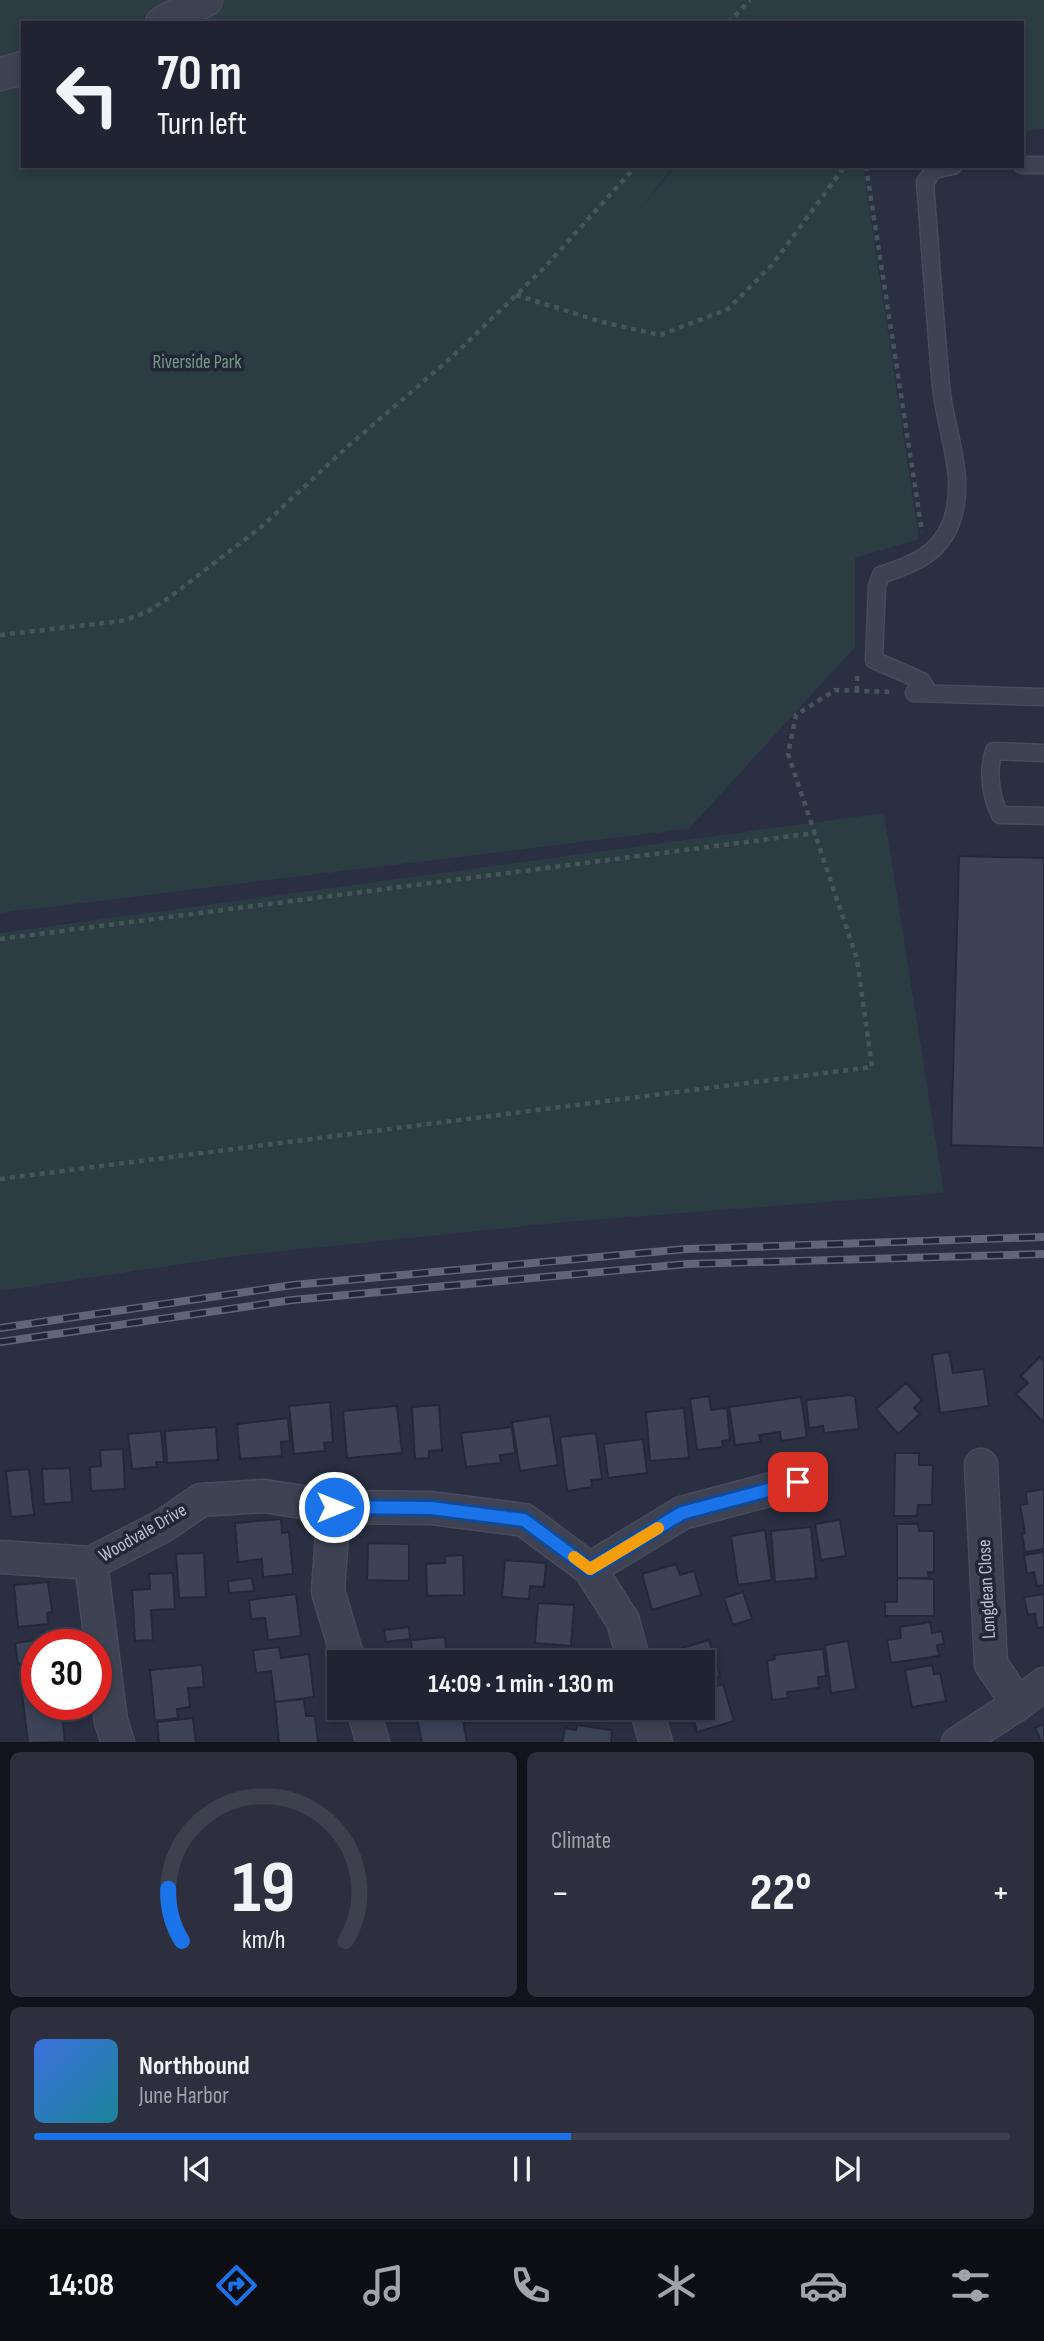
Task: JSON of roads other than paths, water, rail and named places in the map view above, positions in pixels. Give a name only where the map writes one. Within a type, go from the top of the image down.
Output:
[{"type":"street","points":[[166,21],[206,0]]},
{"type":"street","points":[[0,74],[21,69]]},
{"type":"street","name":"Longdean Close","points":[[981,1465],[991,1664],[1018,1704]]},
{"type":"street","points":[[590,1569],[682,1513],[798,1482]]},
{"type":"street","name":"Woodvale Drive","points":[[118,1742],[111,1721],[91,1563],[163,1527],[201,1500],[264,1496],[334,1507],[431,1508],[524,1520],[590,1569],[623,1621],[631,1650]]},
{"type":"street","points":[[334,1507],[328,1591],[345,1650]]},
{"type":"street","points":[[0,1557],[91,1563]]},
{"type":"street","points":[[958,1742],[1044,1684]]},
{"type":"street","points":[[367,1720],[373,1742]]},
{"type":"street","points":[[650,1720],[656,1742]]},
{"type":"lane","points":[[1024,165],[1044,166]]},
{"type":"lane","points":[[944,168],[934,170],[925,182],[941,390],[959,486],[951,523],[937,548],[908,566],[881,575],[877,586],[874,660],[922,681],[921,693],[1044,696]]},
{"type":"lane","points":[[1044,753],[994,751],[990,763],[993,803],[1000,816],[1044,816]]},
{"type":"railway","points":[[0,1328],[293,1285],[686,1249],[1044,1237]]},
{"type":"railway","points":[[0,1342],[292,1300],[687,1264],[1044,1254]]},
{"type":"park label","name":"Riverside Park","points":[[197,362]]}]
